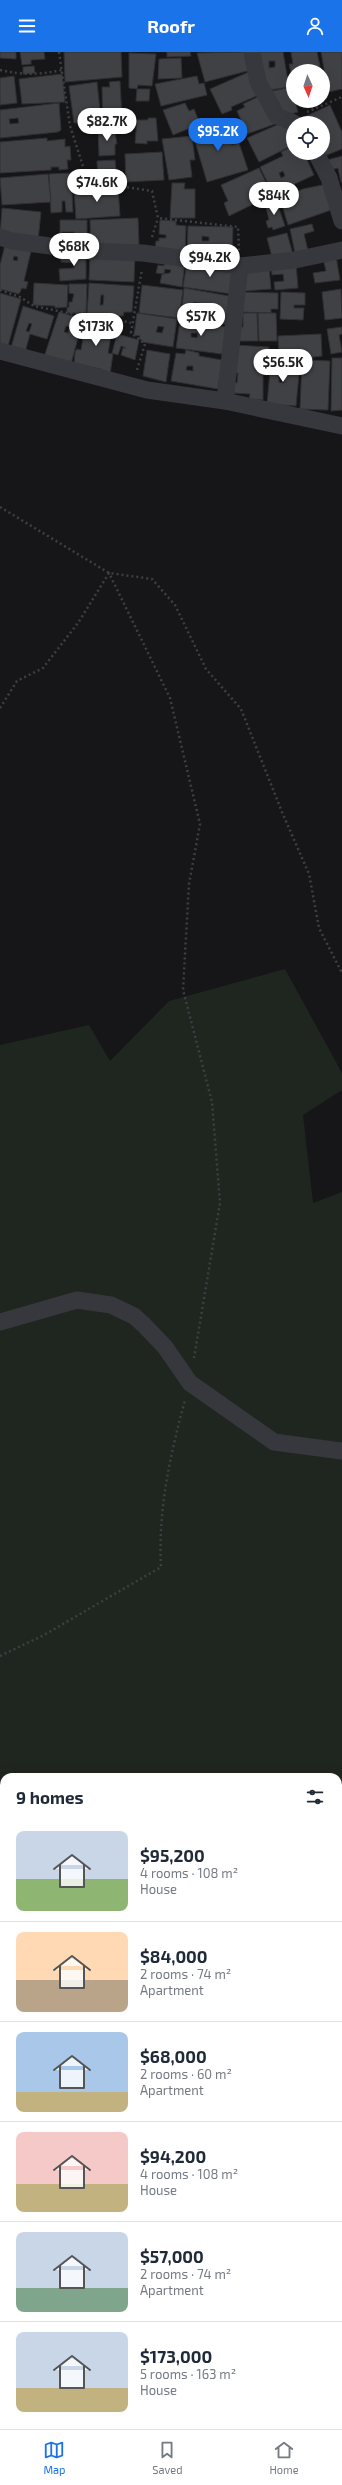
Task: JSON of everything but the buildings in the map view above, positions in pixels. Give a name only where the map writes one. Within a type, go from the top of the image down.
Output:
[{"type":"street","points":[[252,52],[258,82],[277,116],[286,120]]},
{"type":"street","points":[[320,160],[329,178],[342,221]]},
{"type":"street","points":[[0,237],[12,241],[88,252],[143,253],[240,266],[295,260],[342,250]]},
{"type":"street","points":[[224,401],[240,266]]},
{"type":"street","points":[[0,351],[132,386],[224,401],[342,426]]},
{"type":"street","points":[[0,1322],[77,1300],[111,1305],[134,1316],[144,1325],[165,1347],[190,1383],[274,1442],[342,1451]]},
{"type":"path","points":[[59,52],[70,126],[88,185],[125,186],[152,191],[158,218],[152,240],[143,253],[142,274],[131,324],[131,333],[145,344],[132,386]]},
{"type":"path","points":[[0,70],[22,75],[45,74],[62,70]]},
{"type":"path","points":[[303,116],[342,97]]},
{"type":"path","points":[[158,218],[238,227],[240,266]]},
{"type":"path","points":[[0,290],[20,297],[34,306],[68,314],[103,316],[131,324]]},
{"type":"path","points":[[0,507],[23,523],[109,573],[152,579],[175,605],[206,669],[242,709],[282,812],[310,874],[319,928],[342,973]]},
{"type":"path","points":[[0,708],[17,681],[43,668],[78,623],[109,573]]},
{"type":"path","points":[[0,1656],[44,1635],[161,1567],[160,1539],[168,1462],[190,1383],[220,1203],[212,1102],[183,990],[189,884],[200,824],[170,698],[109,573]]},
{"type":"shaded area","points":[[285,969],[342,1073],[342,1090],[303,1115],[313,1203],[342,1192],[342,1773],[0,1773],[0,1045],[89,1025],[110,1061],[169,1001]]}]
